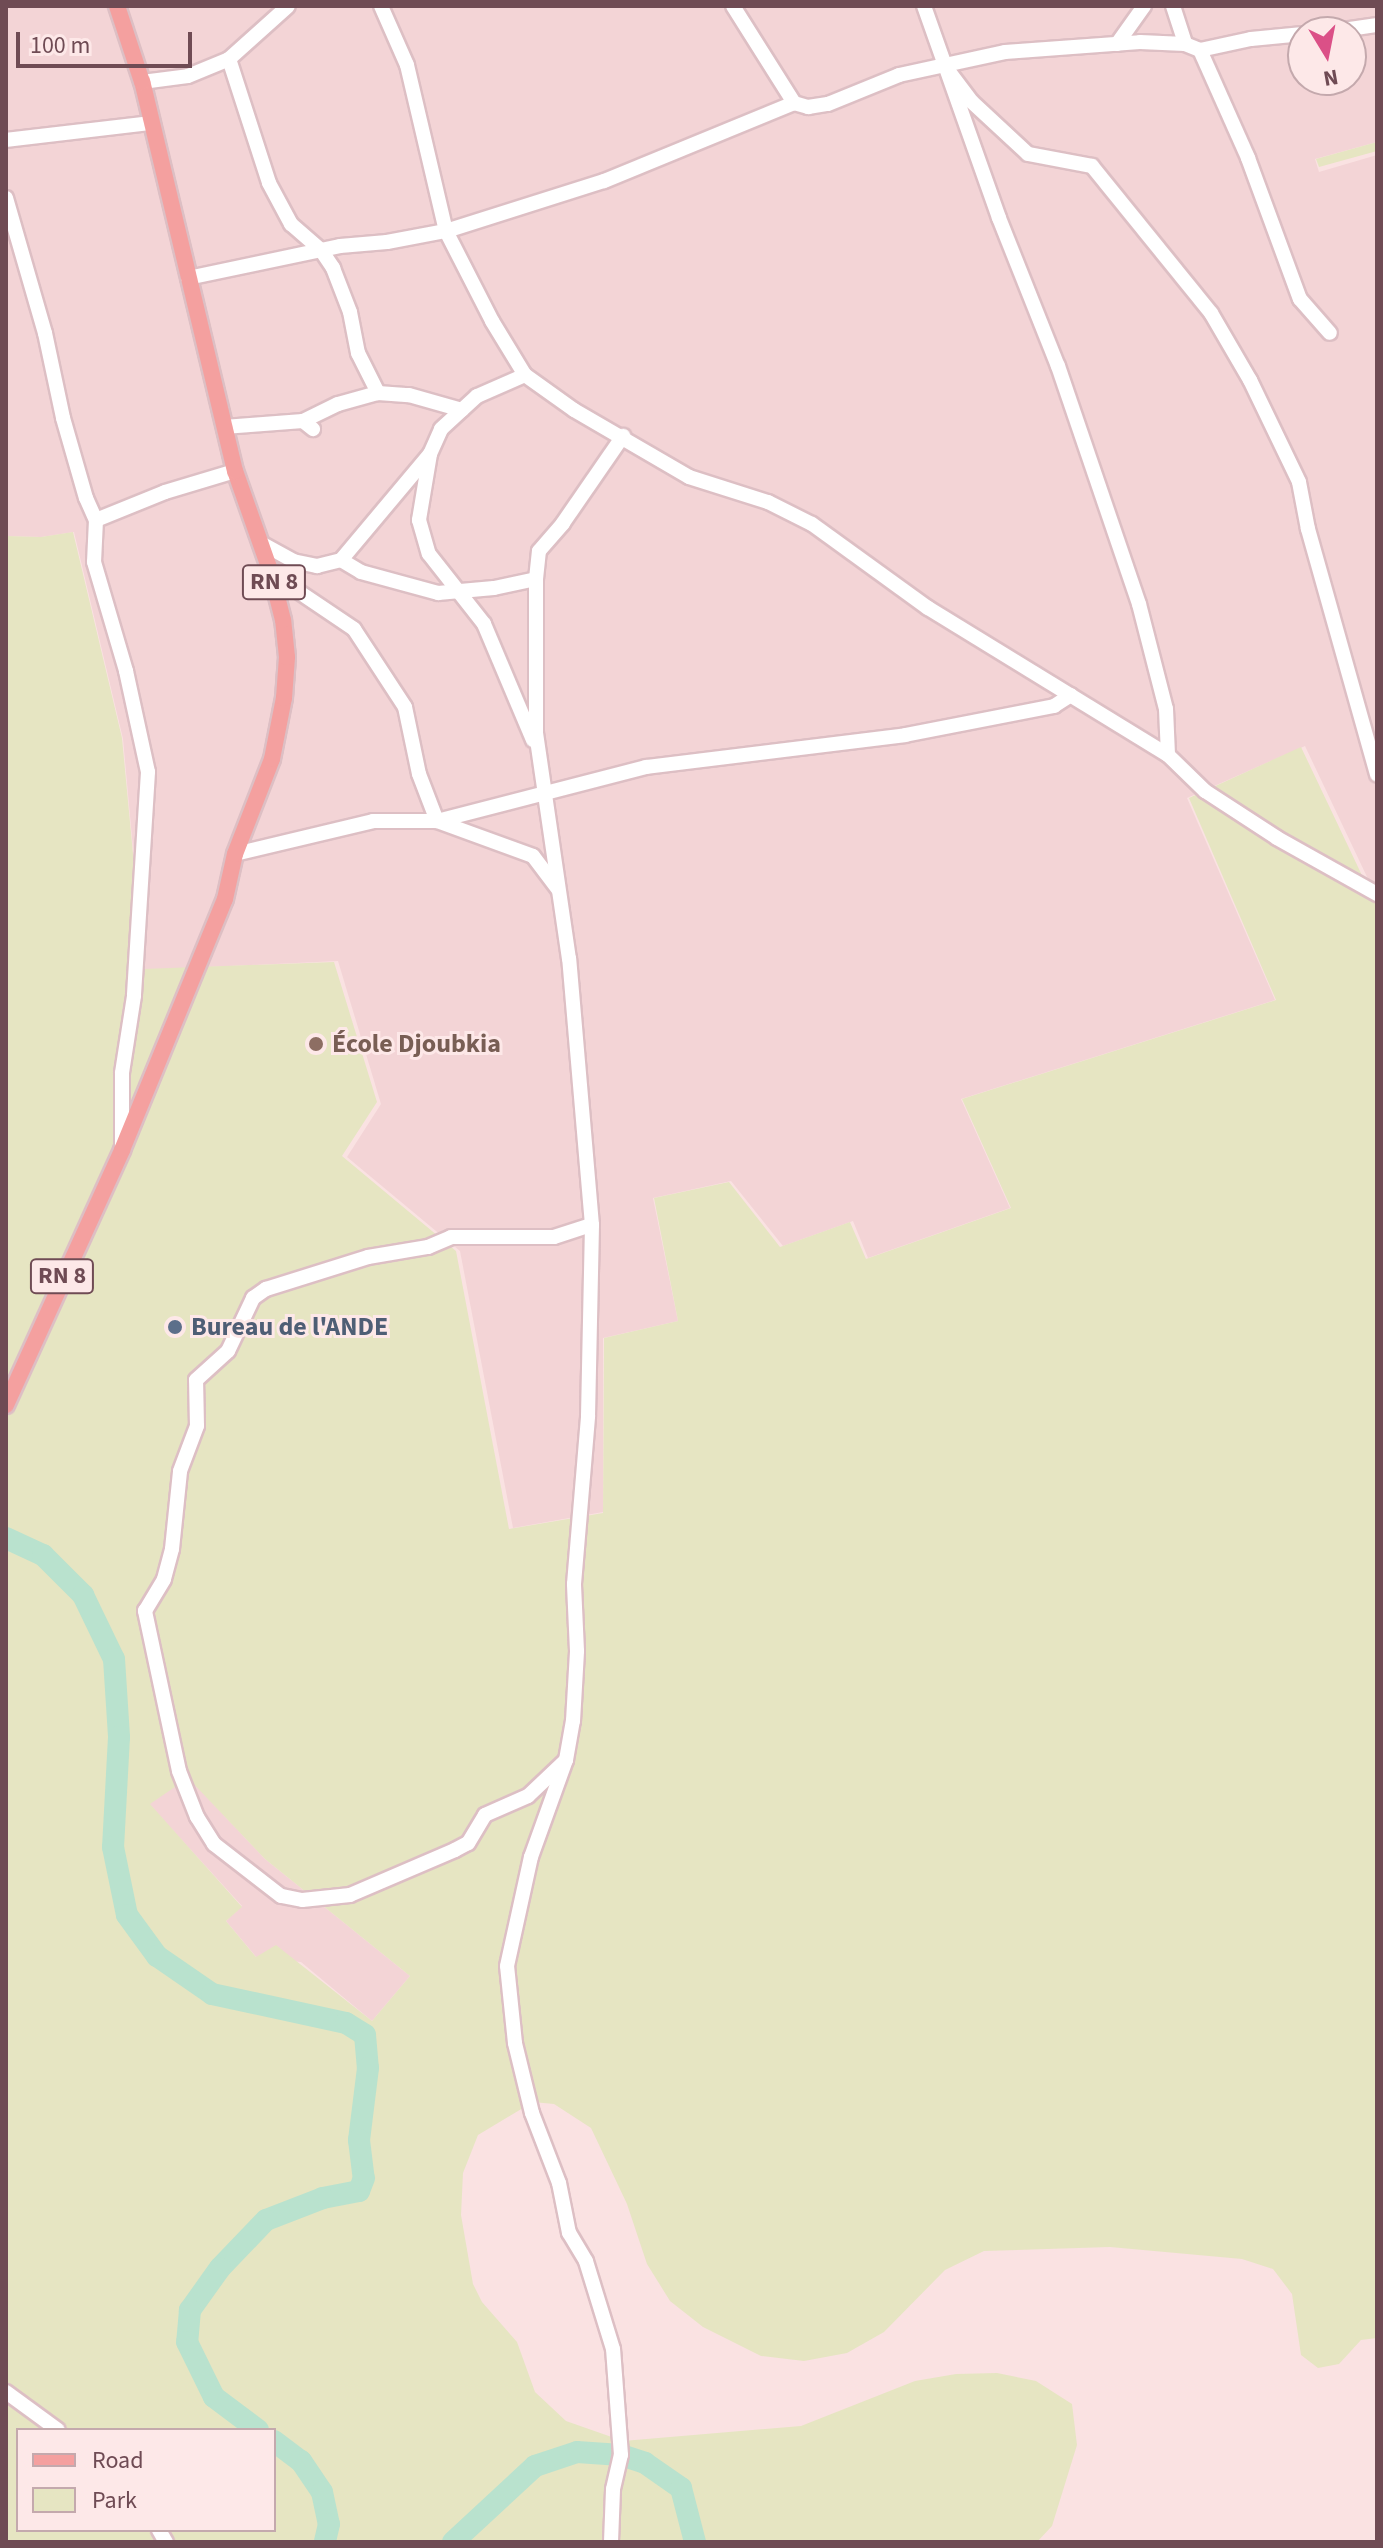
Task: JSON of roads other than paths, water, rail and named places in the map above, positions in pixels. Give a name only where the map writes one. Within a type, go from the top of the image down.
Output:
[{"type":"main road","name":"RN 8","points":[[6,1405],[122,1150],[225,899],[235,854],[272,759],[284,698],[286,645],[271,573],[235,471],[142,82],[117,6]]},
{"type":"street","points":[[142,82],[188,76],[229,59],[288,6]]},
{"type":"street","points":[[381,6],[407,65],[446,231],[492,321],[525,375],[574,410],[689,477],[768,502],[812,524],[928,608],[1168,755],[1205,791],[1277,838],[1377,894]]},
{"type":"street","points":[[733,6],[794,103]]},
{"type":"street","points":[[924,6],[1017,266],[1058,366],[1139,604],[1166,709],[1168,755]]},
{"type":"street","points":[[1117,44],[1144,6]]},
{"type":"street","points":[[1173,6],[1185,44]]},
{"type":"street","points":[[188,278],[321,250],[446,231],[604,181],[794,103],[808,107],[828,104],[899,75],[944,65],[1005,52],[1117,44],[1185,44],[1200,50],[1251,39],[1287,36]]},
{"type":"street","points":[[1200,50],[1248,158],[1300,299],[1330,333]]},
{"type":"street","points":[[229,59],[269,183],[291,224],[321,250],[333,268],[350,312],[358,353],[378,393]]},
{"type":"street","points":[[944,65],[972,102],[1028,154],[1092,166],[1211,313],[1250,380],[1299,482],[1308,529],[1377,775]]},
{"type":"street","points":[[6,140],[151,123]]},
{"type":"street","points":[[6,198],[37,302],[86,498],[96,520],[94,562],[126,671],[148,772],[134,996],[122,1073],[122,1150]]},
{"type":"street","points":[[525,375],[477,396],[441,429],[430,454],[419,520],[429,554],[484,624],[496,647],[539,751]]},
{"type":"street","points":[[224,427],[308,425],[338,404],[378,393],[409,395],[462,410]]},
{"type":"street","points":[[611,2542],[613,2489],[621,2455],[613,2349],[586,2261],[569,2233],[559,2183],[532,2113],[515,2043],[507,1966],[531,1857],[566,1760],[577,1651],[574,1584],[585,1463],[592,1225],[559,890],[539,751],[536,579],[539,551],[563,523],[623,436]]},
{"type":"street","points":[[261,543],[293,561],[317,566],[341,560],[430,454]]},
{"type":"street","points":[[96,520],[165,492],[235,471]]},
{"type":"street","points":[[341,560],[361,572],[438,593],[536,579]]},
{"type":"street","points":[[271,573],[354,629],[405,707],[419,774],[437,821],[533,856],[559,890]]},
{"type":"street","points":[[235,854],[373,821],[437,821],[646,767],[920,732],[1054,706],[1071,695]]},
{"type":"street","points":[[566,1760],[556,1765],[528,1796],[485,1815],[468,1843],[455,1850],[350,1895],[302,1900],[281,1896],[214,1844],[197,1817],[179,1771],[145,1611],[164,1579],[172,1549],[180,1471],[197,1426],[196,1380],[228,1351],[253,1298],[266,1289],[368,1257],[428,1247],[451,1237],[554,1237],[592,1225]]},
{"type":"street","points":[[6,2392],[55,2428]]},
{"type":"waterway","points":[[6,1538],[43,1555],[83,1595],[114,1659],[119,1737],[113,1847],[127,1915],[157,1956],[212,1994],[346,2023],[365,2035],[368,2068],[359,2140],[364,2178],[359,2191],[323,2198],[266,2220],[220,2268],[190,2310],[187,2342],[214,2397],[255,2428]]},
{"type":"waterway","points":[[276,2442],[301,2461],[322,2492],[329,2524],[325,2542]]},
{"type":"waterway","points":[[453,2542],[535,2466],[577,2452],[621,2455],[645,2463],[681,2488],[695,2542]]},
{"type":"place","name":"École Djoubkia","points":[[316,1044]]},
{"type":"place","name":"Bureau de l'ANDE","points":[[175,1327]]}]
